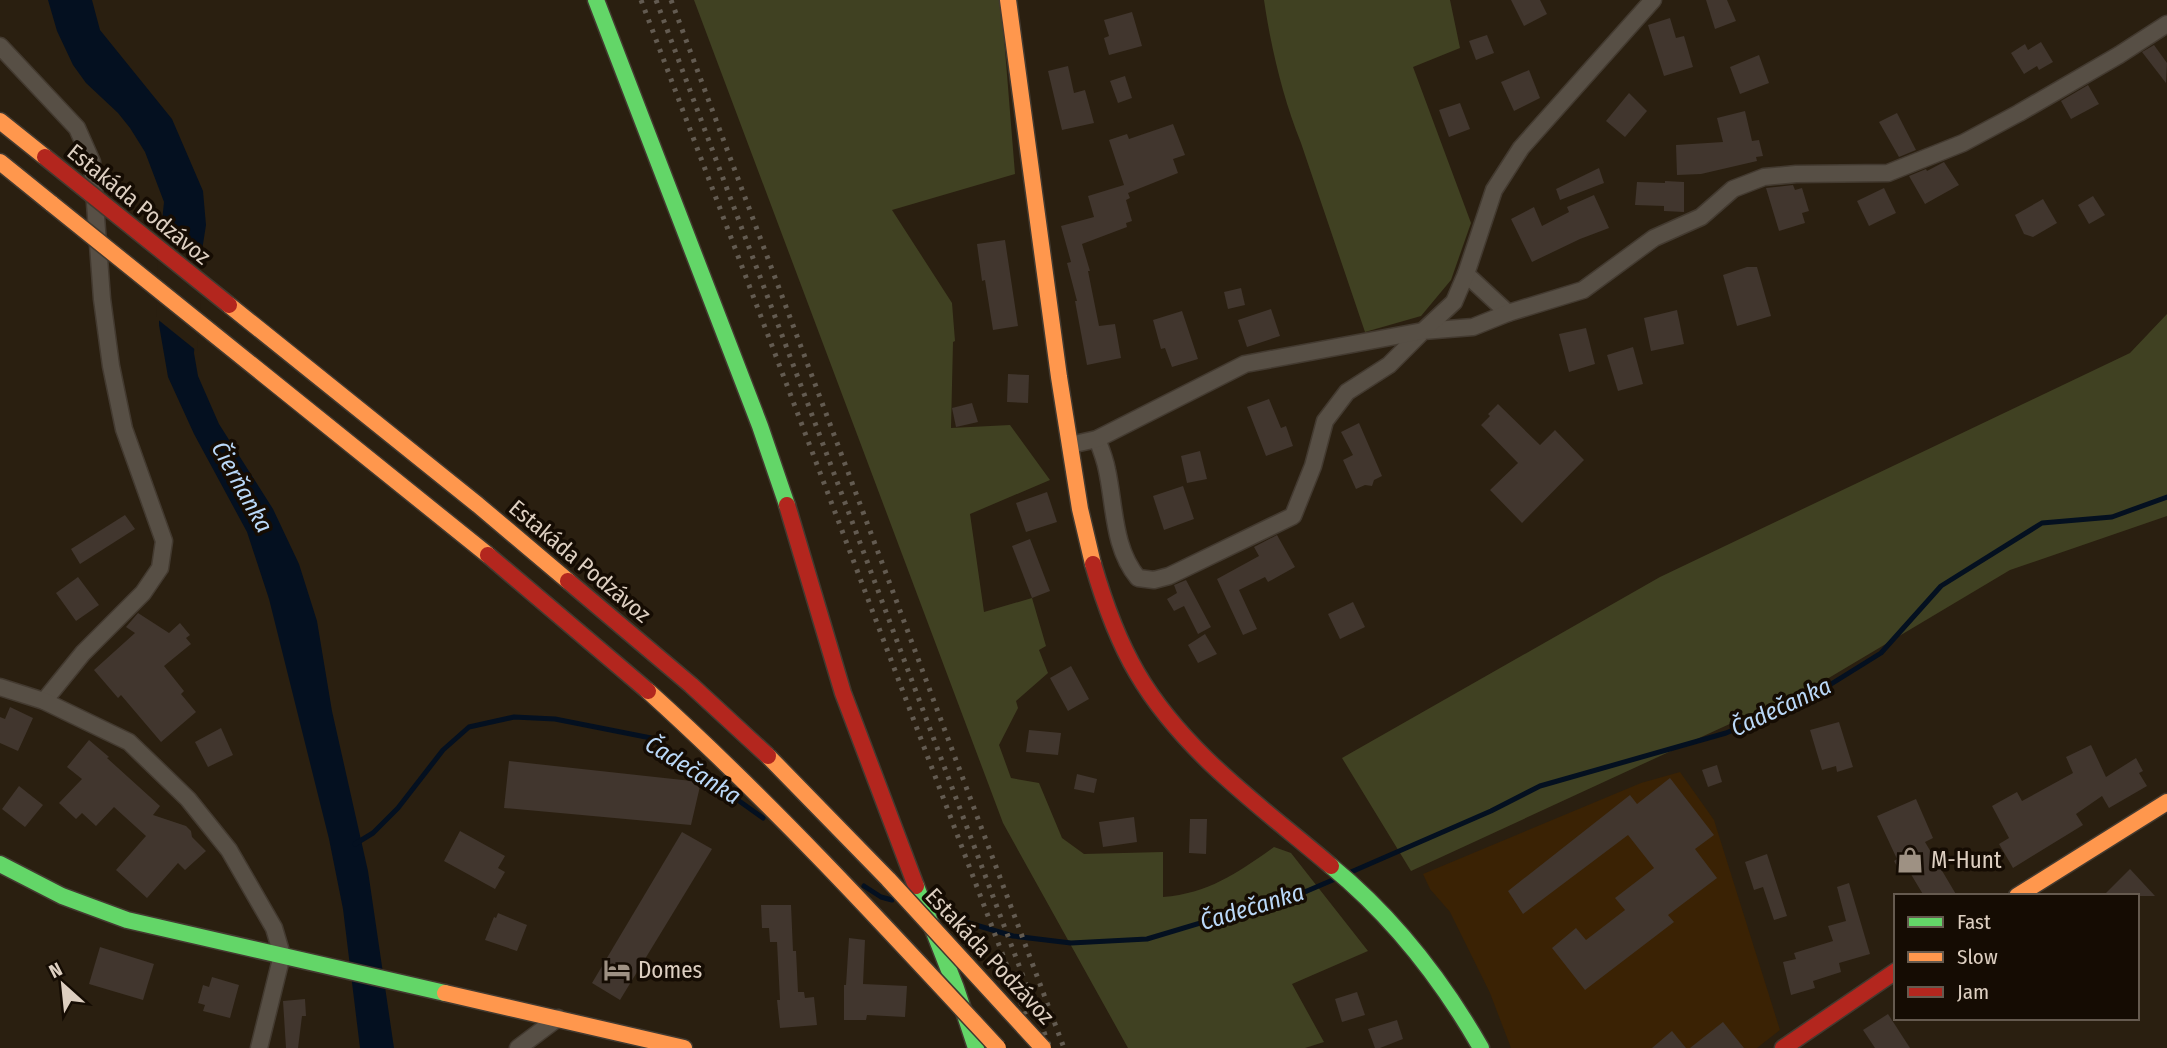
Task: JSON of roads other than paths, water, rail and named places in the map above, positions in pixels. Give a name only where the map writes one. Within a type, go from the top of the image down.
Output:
[{"type":"main road","points":[[596,0],[760,426],[792,520],[843,693],[976,1048]]},
{"type":"main road","points":[[1008,0],[1043,266],[1070,444],[1083,521],[1107,612],[1130,661],[1154,699],[1181,733],[1389,920],[1431,970],[1461,1012],[1481,1048]]},
{"type":"main road","name":"Estakáda Podzávoz","points":[[0,121],[478,505],[691,685],[788,775],[1043,1048]]},
{"type":"main road","points":[[0,162],[467,539],[666,708],[757,792],[862,900],[998,1048]]},
{"type":"main road","points":[[2020,894],[2167,802]]},
{"type":"main road","points":[[0,864],[62,895],[127,920],[684,1048]]},
{"type":"main road","points":[[1783,1048],[1894,972]]},
{"type":"street","points":[[1097,439],[1107,470],[1115,525],[1126,561],[1138,578],[1154,580],[1169,576],[1293,516],[1313,467],[1325,421],[1348,392],[1389,365],[1454,302],[1494,190],[1521,148],[1653,0]]},
{"type":"street","points":[[1070,444],[1097,439],[1245,364],[1423,331],[1473,327],[1508,313],[1583,290],[1654,239],[1701,217],[1733,189],[1764,177],[1888,173],[1963,143],[2030,107],[2167,24]]},
{"type":"street","points":[[0,46],[71,121],[92,162],[102,299],[111,366],[124,429],[164,541],[160,568],[143,593],[83,653],[44,701]]},
{"type":"street","points":[[1466,274],[1508,313]]},
{"type":"street","points":[[0,687],[44,701],[129,742],[188,799],[229,850],[274,928],[282,955],[259,1048]]},
{"type":"street","points":[[518,1048],[558,1018]]},
{"type":"water","name":"Čierňanka","points":[[48,0],[92,0],[100,30],[172,119],[203,191],[206,225],[194,353],[198,376],[219,424],[273,509],[299,564],[317,621],[332,711],[368,871],[394,1048],[360,1048],[343,909],[329,839],[269,599],[247,532],[194,434],[168,377],[159,325],[164,202],[145,152],[130,128],[86,83],[73,65],[57,31]]},
{"type":"waterway","name":"Čadečanka","points":[[1351,872],[1491,811],[1540,786],[1726,733],[1807,699],[1881,653],[1941,586],[2042,523],[2112,517],[2167,497]]},
{"type":"waterway","name":"Čadečanka","points":[[355,844],[373,833],[398,808],[443,750],[469,727],[514,717],[555,719],[651,738],[763,818]]},
{"type":"waterway","name":"Čadečanka","points":[[935,913],[1013,936],[1071,943],[1147,939],[1307,891],[1335,879]]},
{"type":"waterway","name":"Čadečanka","points":[[864,886],[881,897],[892,900]]},
{"type":"railway","points":[[641,0],[1038,1048]]},
{"type":"railway","points":[[656,0],[1050,1048]]},
{"type":"railway","points":[[671,0],[1064,1048]]},
{"type":"place","name":"M-Hunt","points":[[1910,860]]},
{"type":"place","name":"Domes","points":[[617,970]]}]
